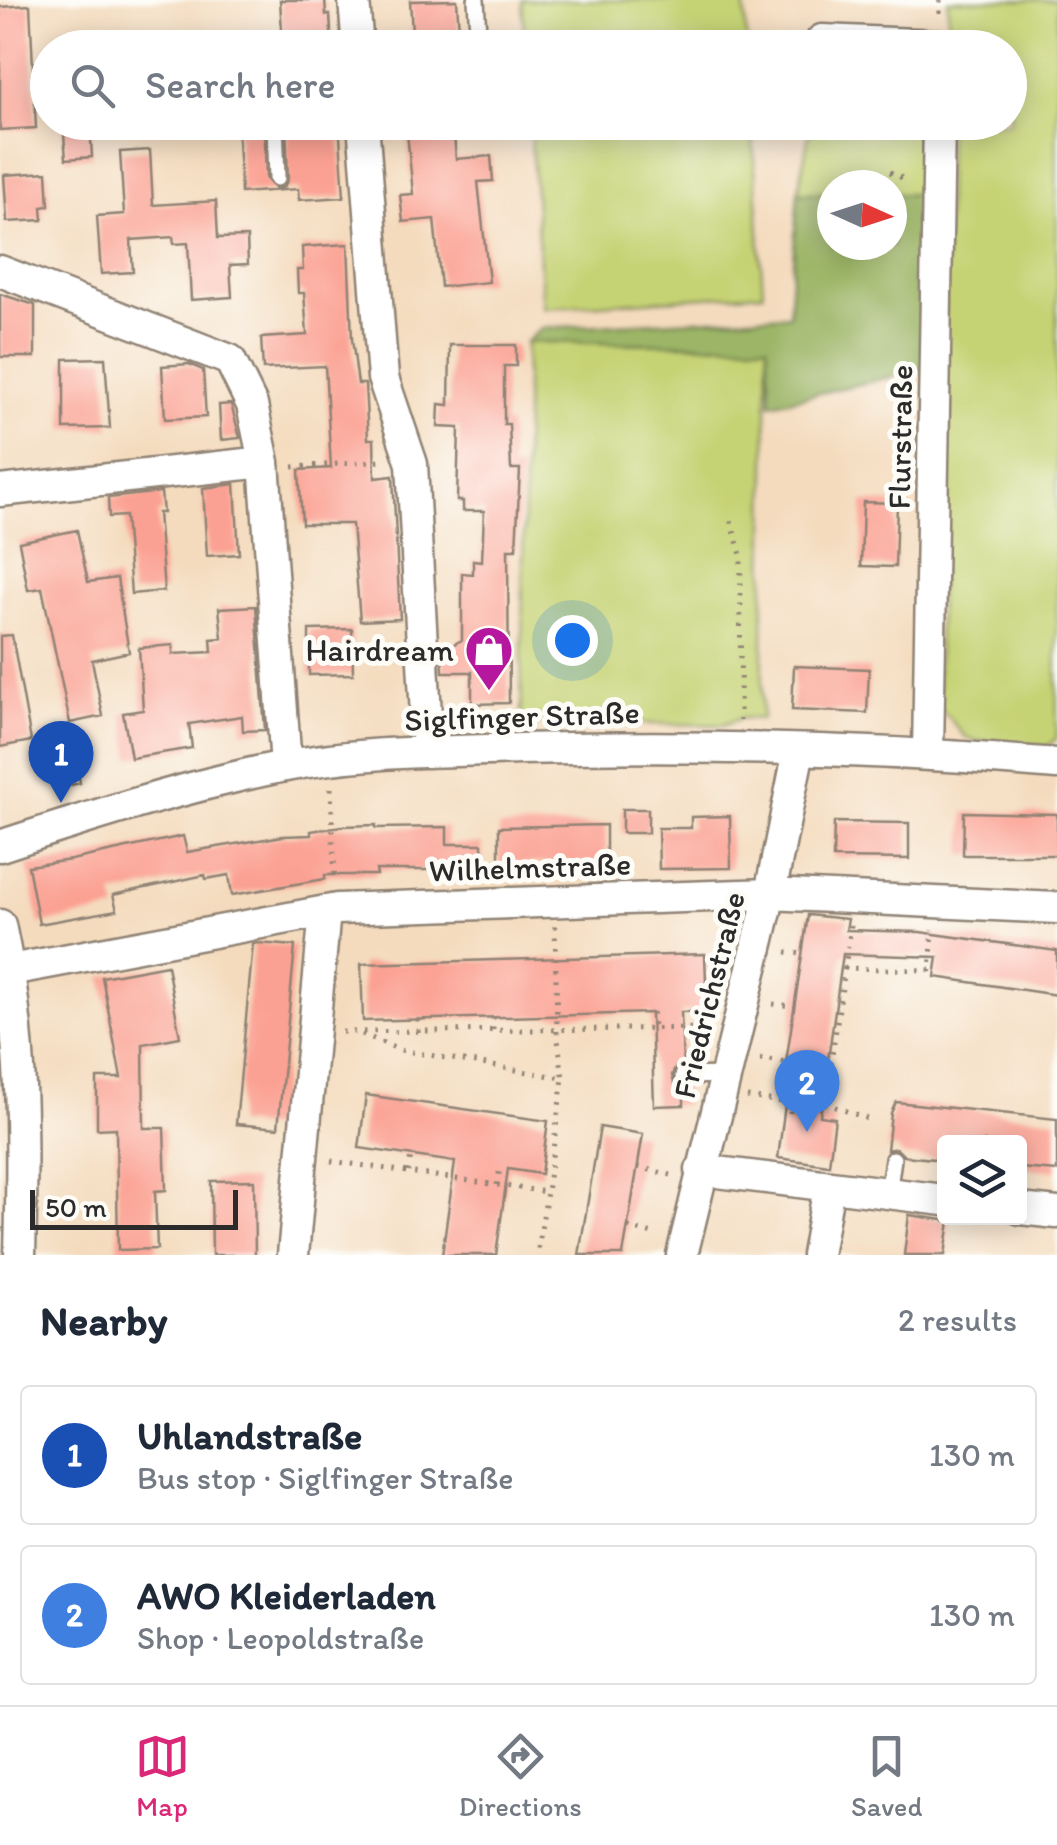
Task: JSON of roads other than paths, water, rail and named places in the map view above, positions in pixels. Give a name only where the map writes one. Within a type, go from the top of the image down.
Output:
[{"type":"street","points":[[354,0],[356,30]]},
{"type":"street","points":[[365,140],[383,378],[410,457],[428,752]]},
{"type":"street","name":"Flurstraße","points":[[928,753],[939,140]]},
{"type":"street","points":[[0,271],[230,360],[252,405],[265,466],[286,766]]},
{"type":"street","points":[[0,491],[265,466]]},
{"type":"street","name":"Siglfinger Straße","points":[[0,846],[103,814],[286,766],[428,752],[598,747],[799,750],[928,753],[1057,764]]},
{"type":"street","name":"Friedrichstraße","points":[[682,1255],[686,1172],[730,1076],[737,1028],[770,894],[799,750]]},
{"type":"street","name":"Wilhelmstraße","points":[[10,970],[331,910],[770,894],[1057,908]]},
{"type":"street","points":[[293,1255],[314,1032],[331,910]]},
{"type":"street","points":[[0,925],[10,970],[24,1135],[20,1255]]},
{"type":"street","points":[[686,1172],[937,1199]]},
{"type":"street","points":[[817,1255],[830,1186]]},
{"type":"street","points":[[1027,1210],[1057,1213]]},
{"type":"lane","points":[[476,0],[478,30]]},
{"type":"lane","points":[[276,140],[278,178]]},
{"type":"lane","points":[[684,1076],[730,1076]]},
{"type":"lane","points":[[888,1194],[893,1158]]},
{"type":"place","name":"Hairdream","points":[[489,692]]},
{"type":"place","name":"Uhlandstraße","points":[[61,803]]},
{"type":"place","name":"AWO Kleiderladen","points":[[807,1132]]}]
